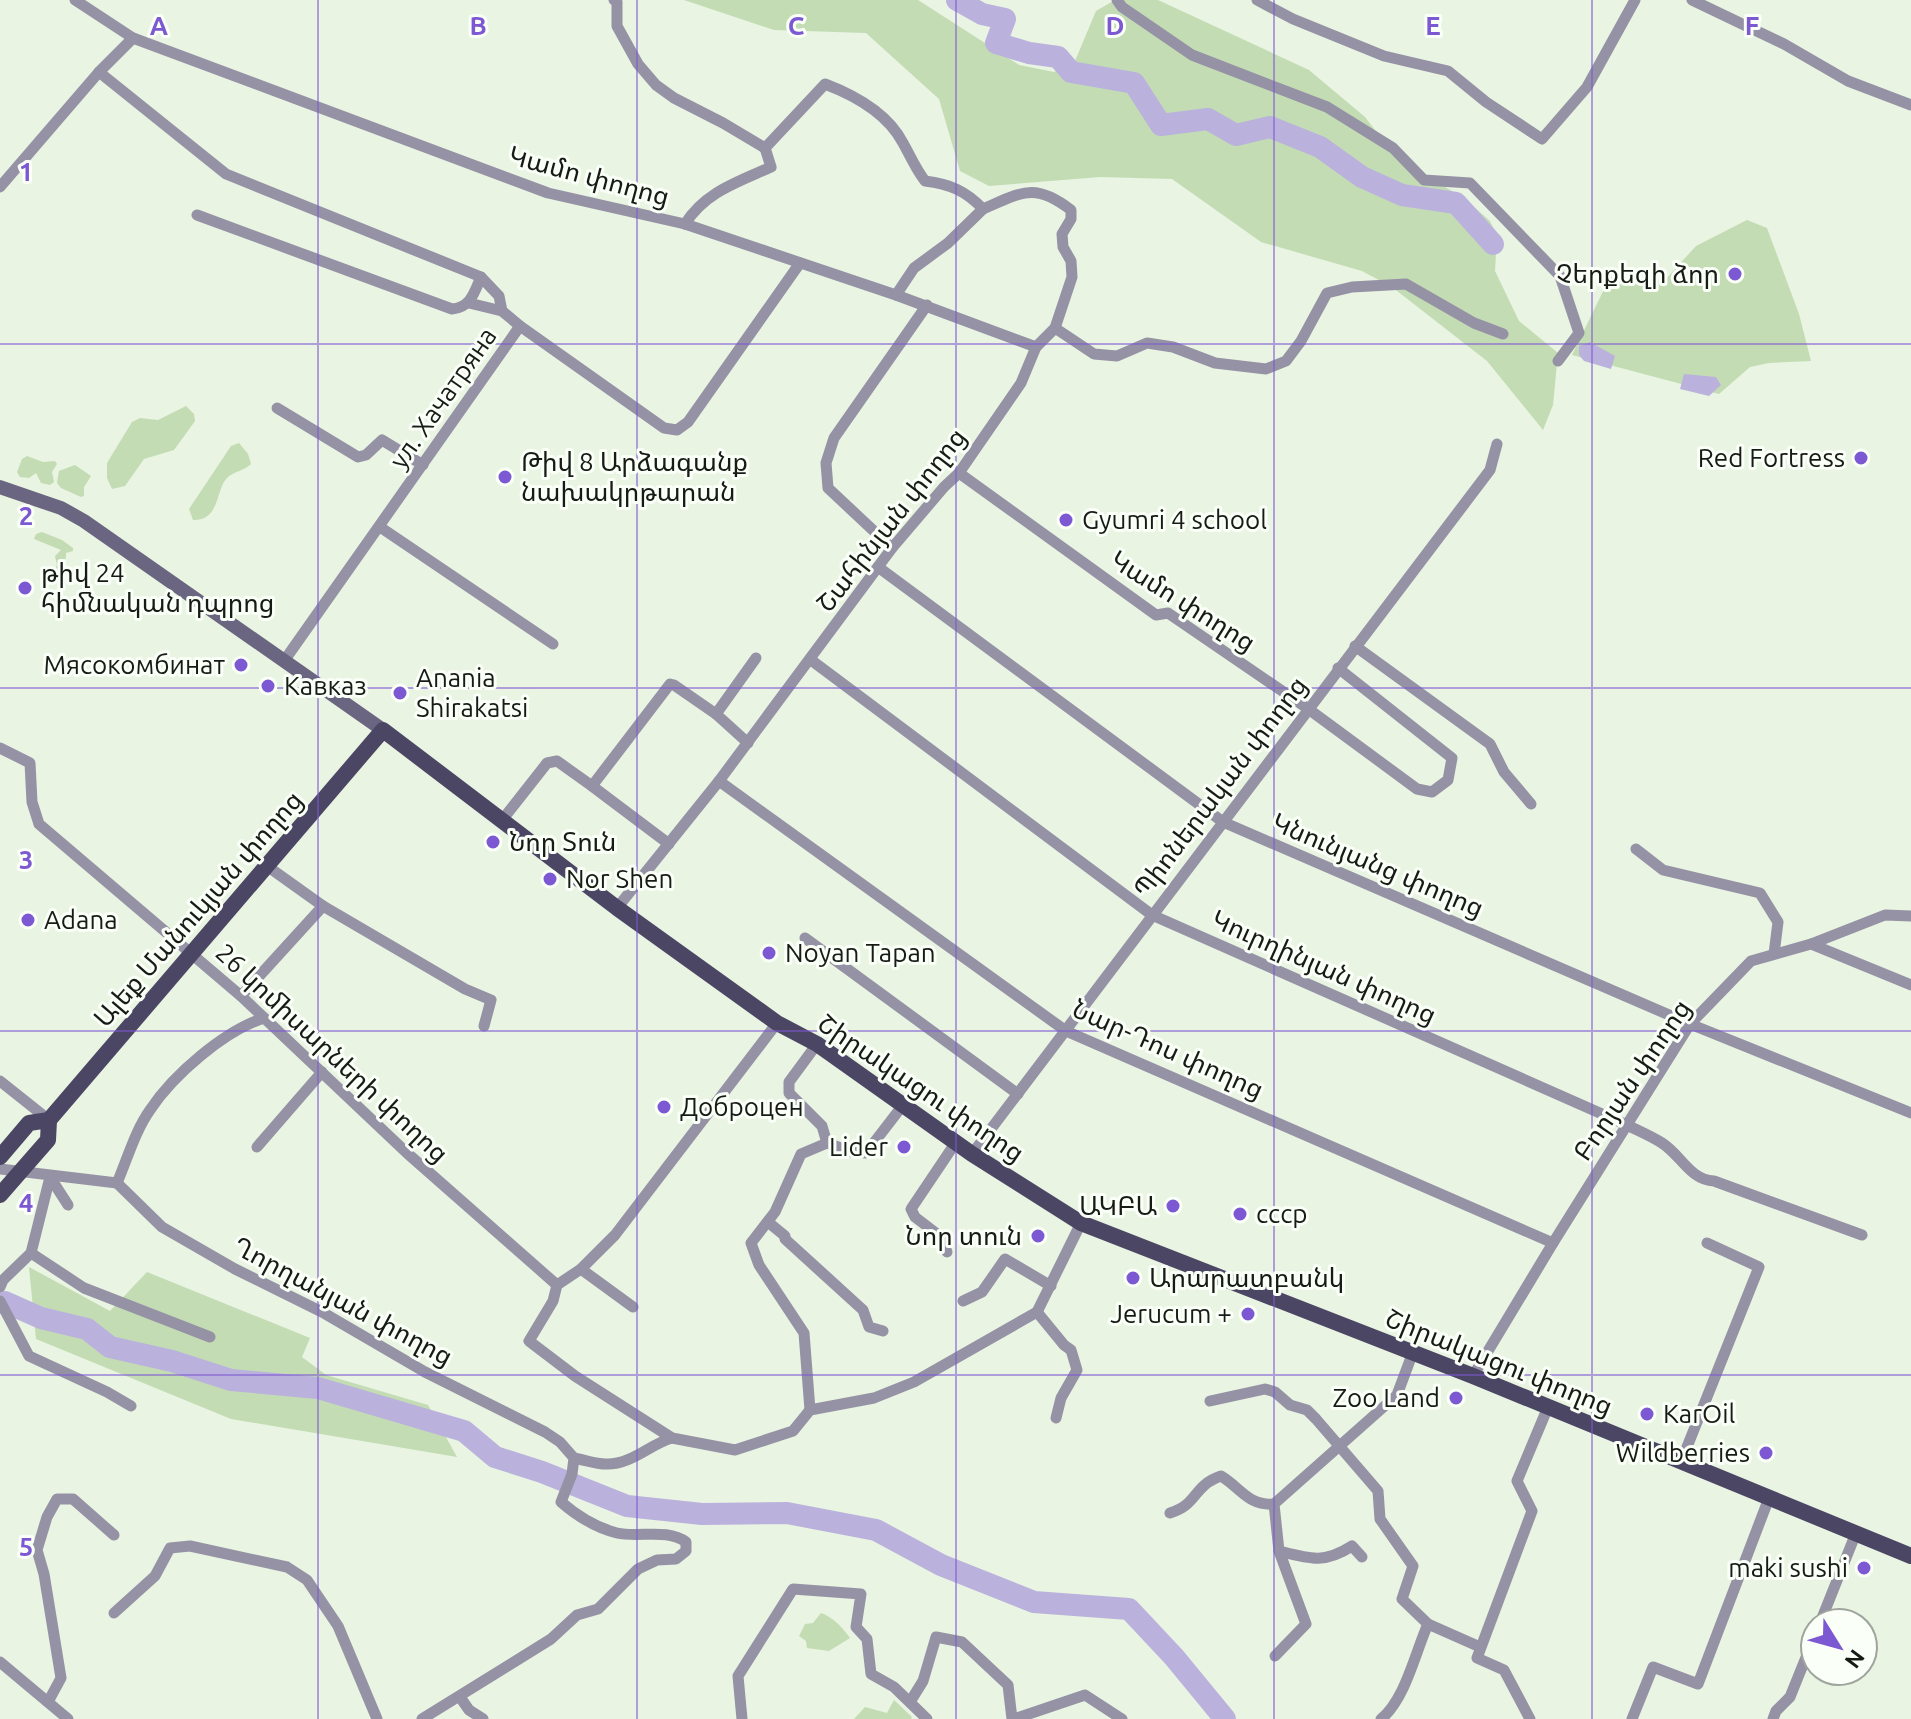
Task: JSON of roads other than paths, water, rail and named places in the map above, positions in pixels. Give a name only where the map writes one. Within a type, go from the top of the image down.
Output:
[{"type":"main road","name":"Շիրակացու փողոց","points":[[0,487],[61,508],[84,521],[383,730],[617,908],[777,1023],[817,1044],[972,1154],[1081,1223],[1473,1376],[1911,1556]]},
{"type":"main road","name":"Ալեք Մանուկյան փողոց","points":[[0,1195],[48,1140],[49,1120],[383,730]]},
{"type":"main road","name":"Ալեք Մանուկյան փողոց","points":[[0,1157],[29,1123],[49,1120]]},
{"type":"street","name":"Կամո փողոց","points":[[75,0],[133,38],[548,193],[685,224],[927,305],[1036,347]]},
{"type":"street","points":[[614,0],[617,2],[617,26],[638,64],[656,85],[765,148],[771,167],[718,190],[702,202],[685,224]]},
{"type":"street","points":[[1117,0],[1122,7],[1192,55],[1327,107],[1393,148],[1424,180],[1470,183],[1560,276],[1579,333],[1558,361]]},
{"type":"street","points":[[1257,0],[1293,19],[1384,56],[1448,71],[1486,102],[1542,139],[1587,87],[1635,0]]},
{"type":"street","points":[[1692,0],[1784,44],[1848,81],[1911,105]]},
{"type":"street","points":[[0,187],[99,72],[133,38]]},
{"type":"street","points":[[99,72],[226,174],[481,277],[499,296],[502,311]]},
{"type":"street","points":[[765,148],[825,84],[847,92],[880,115],[902,141],[912,165],[925,181],[947,184],[970,196],[983,209],[948,243],[914,268],[896,295]]},
{"type":"street","name":"Շահինյան փողոց","points":[[617,908],[719,781],[892,548],[959,473],[1021,383],[1036,347],[1055,328],[1072,277],[1071,261],[1063,247],[1062,234],[1071,219],[1071,210],[1053,196],[1030,191],[983,209]]},
{"type":"street","points":[[197,215],[452,309],[469,303],[481,277]]},
{"type":"street","name":"ул. Хачатряна","points":[[284,661],[520,326],[664,428],[677,430],[688,422],[800,263]]},
{"type":"street","points":[[1055,328],[1094,354],[1117,356],[1147,343],[1173,347],[1215,363],[1266,369],[1286,361],[1301,341],[1327,293],[1352,287],[1406,284],[1474,323],[1503,334]]},
{"type":"street","points":[[469,303],[502,311],[520,326]]},
{"type":"street","points":[[892,548],[828,488],[826,463],[834,438],[927,305]]},
{"type":"street","points":[[277,408],[358,457],[366,455],[382,440],[423,465]]},
{"type":"street","name":"Պիոներական փողոց","points":[[972,1154],[1490,470],[1497,444]]},
{"type":"street","name":"Կամո փողոց","points":[[959,473],[1156,615],[1168,613],[1307,708],[1417,789],[1432,792],[1448,780],[1452,758],[1338,668]]},
{"type":"street","points":[[380,527],[553,644]]},
{"type":"street","name":"Կնունյանց փողոց","points":[[878,567],[1223,822],[1690,1024],[1911,1113]]},
{"type":"street","points":[[1355,646],[1490,744],[1504,772],[1531,804]]},
{"type":"street","points":[[716,714],[756,658]]},
{"type":"street","name":"Կուրղինյան փողոց","points":[[811,660],[1152,915],[1627,1125],[1663,1143],[1703,1181],[1714,1181],[1862,1235]]},
{"type":"street","points":[[592,786],[670,684],[716,714],[748,743]]},
{"type":"street","name":"26 կոմիսարների փողոց","points":[[0,748],[30,763],[32,802],[39,824],[241,996],[407,1153],[557,1285]]},
{"type":"street","points":[[503,819],[547,763],[557,761],[669,844]]},
{"type":"street","name":"Նար-Դոս փողոց","points":[[719,781],[1066,1031],[1553,1243]]},
{"type":"street","points":[[1636,849],[1663,870],[1760,893],[1778,922],[1774,954]]},
{"type":"street","points":[[267,866],[323,906],[465,989],[491,1000],[484,1026]]},
{"type":"street","points":[[241,996],[323,906]]},
{"type":"street","name":"Բորյան փողոց","points":[[1473,1376],[1690,1024],[1751,961],[1811,944],[1885,915],[1911,916]]},
{"type":"street","points":[[805,938],[1018,1094]]},
{"type":"street","points":[[1811,944],[1911,985]]},
{"type":"street","points":[[0,1169],[117,1183],[149,1111],[175,1079],[249,1023],[264,1018]]},
{"type":"street","points":[[777,1023],[615,1235],[581,1269],[557,1285],[553,1301],[529,1341],[575,1376],[672,1438],[735,1450],[793,1431],[810,1410],[874,1398],[914,1382],[1037,1312],[1081,1223]]},
{"type":"street","points":[[817,1044],[789,1082],[789,1093],[822,1126],[827,1143]]},
{"type":"street","points":[[257,1147],[322,1072]]},
{"type":"street","points":[[0,1081],[49,1120]]},
{"type":"street","points":[[810,1410],[804,1333],[759,1265],[751,1243],[781,1201],[801,1154],[827,1143],[852,1152],[866,1153],[903,1105]]},
{"type":"street","points":[[947,1252],[941,1237],[915,1217],[911,1209],[956,1142]]},
{"type":"street","points":[[50,1177],[68,1205]]},
{"type":"street","points":[[0,1287],[3,1280],[31,1253],[50,1177]]},
{"type":"street","name":"Ղորղանյան փողոց","points":[[117,1183],[162,1227],[235,1269],[322,1312],[425,1372],[506,1411],[560,1442],[574,1458]]},
{"type":"street","points":[[768,1222],[863,1310],[869,1327],[883,1331]]},
{"type":"street","points":[[1681,1462],[1759,1267],[1707,1243]]},
{"type":"street","points":[[31,1253],[84,1288],[210,1337]]},
{"type":"street","points":[[963,1301],[982,1292],[1005,1259],[1051,1286]]},
{"type":"street","points":[[581,1269],[633,1307]]},
{"type":"street","points":[[0,1301],[29,1356],[131,1406]]},
{"type":"street","points":[[1037,1312],[1071,1350],[1082,1372],[1061,1398],[1056,1418]]},
{"type":"street","points":[[1170,1513],[1183,1509],[1207,1481],[1221,1476],[1250,1501],[1261,1505],[1274,1504],[1397,1395],[1413,1352]]},
{"type":"street","points":[[1210,1401],[1265,1389],[1275,1392],[1290,1405],[1307,1410],[1378,1491],[1380,1519],[1413,1566],[1402,1599],[1428,1624],[1480,1647]]},
{"type":"street","points":[[1530,1719],[1504,1670],[1477,1658],[1532,1511],[1517,1481],[1548,1407]]},
{"type":"street","points":[[422,1719],[551,1639],[577,1615],[598,1609],[638,1569],[657,1560],[676,1559],[686,1551],[686,1542],[677,1536],[617,1533],[591,1522],[561,1502],[572,1474],[574,1458],[608,1465],[628,1460],[657,1442],[672,1438]]},
{"type":"street","points":[[1632,1719],[1653,1667],[1698,1684],[1769,1498]]},
{"type":"street","points":[[48,1702],[61,1678],[44,1574],[37,1550],[47,1517],[57,1499],[73,1499],[114,1535]]},
{"type":"street","points":[[1274,1504],[1279,1551],[1306,1624],[1275,1656]]},
{"type":"street","points":[[1826,1607],[1856,1533]]},
{"type":"street","points":[[114,1613],[155,1576],[170,1548],[190,1546],[287,1567],[307,1580],[338,1626],[377,1719]]},
{"type":"street","points":[[1279,1551],[1317,1560],[1337,1555],[1352,1546],[1362,1557]]},
{"type":"street","points":[[742,1719],[738,1676],[793,1589],[861,1594],[856,1627],[867,1639],[871,1674],[894,1687],[927,1719]]},
{"type":"street","points":[[1381,1719],[1404,1688],[1428,1624]]},
{"type":"street","points":[[910,1702],[923,1681],[936,1637],[962,1642],[1008,1685],[1013,1719],[1085,1695],[1122,1719]]},
{"type":"street","points":[[0,1662],[68,1719]]},
{"type":"street","points":[[1773,1719],[1776,1711],[1790,1697],[1799,1675]]},
{"type":"street","points":[[460,1697],[469,1710],[483,1719]]},
{"type":"waterway","points":[[957,0],[982,14],[1005,19],[996,43],[1029,53],[1058,57],[1071,72],[1134,83],[1161,125],[1208,119],[1236,135],[1270,127],[1320,147],[1362,177],[1402,195],[1456,203],[1493,244]]},
{"type":"waterway","points":[[0,1303],[5,1302],[41,1318],[87,1329],[110,1347],[172,1361],[231,1380],[318,1388],[464,1431],[495,1457],[627,1506],[702,1514],[787,1513],[876,1530],[941,1565],[1034,1602],[1129,1609],[1225,1719]]},
{"type":"place","name":"Չերքեզի ձոր","points":[[1735,274]]},
{"type":"place","name":"Red Fortress","points":[[1861,458]]},
{"type":"place","name":"Թիվ 8 Արձագանք նախակրթարան","points":[[505,477]]},
{"type":"place","name":"Gyumri 4 school","points":[[1066,520]]},
{"type":"place","name":"թիվ 24 հիմնական դպրոց","points":[[25,588]]},
{"type":"place","name":"Мясокомбинат","points":[[241,665]]},
{"type":"place","name":"Кавказ","points":[[268,686]]},
{"type":"place","name":"Anania Shirakatsi","points":[[400,693]]},
{"type":"place","name":"Նոր Տուն","points":[[493,842]]},
{"type":"place","name":"Nor Shen","points":[[550,879]]},
{"type":"place","name":"Adana","points":[[28,920]]},
{"type":"place","name":"Noyan Tapan","points":[[769,953]]},
{"type":"place","name":"Доброцен","points":[[664,1107]]},
{"type":"place","name":"Lider","points":[[904,1147]]},
{"type":"place","name":"ԱԿԲԱ","points":[[1173,1206]]},
{"type":"place","name":"ссср","points":[[1240,1214]]},
{"type":"place","name":"Նոր տուն","points":[[1038,1236]]},
{"type":"place","name":"Արարատբանկ","points":[[1133,1278]]},
{"type":"place","name":"Jerucum +","points":[[1248,1314]]},
{"type":"place","name":"Zoo Land","points":[[1456,1398]]},
{"type":"place","name":"KarOil","points":[[1647,1414]]},
{"type":"place","name":"Wildberries","points":[[1766,1453]]},
{"type":"place","name":"maki sushi","points":[[1864,1568]]}]
